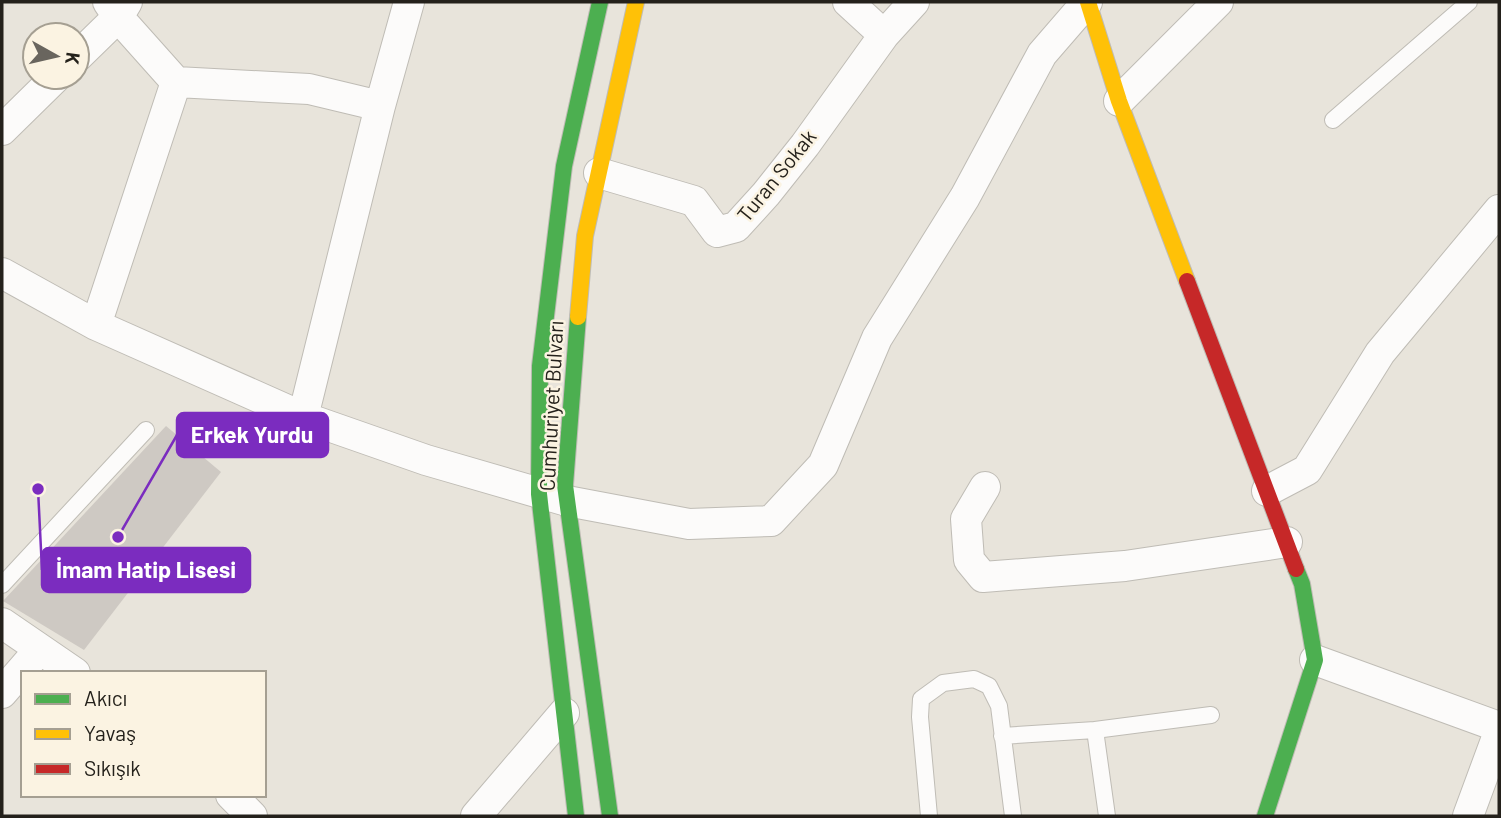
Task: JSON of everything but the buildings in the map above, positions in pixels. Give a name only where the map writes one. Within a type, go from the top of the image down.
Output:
[{"type":"main road","name":"Cumhuriyet Bulvarı","points":[[576,816],[539,494],[540,366],[564,166],[600,2]]},
{"type":"main road","name":"Cumhuriyet Bulvarı","points":[[610,816],[565,485],[585,236],[636,2]]},
{"type":"main road","points":[[1088,2],[1119,101],[1302,584],[1315,660],[1265,816]]},
{"type":"street","points":[[303,417],[380,106],[409,2]]},
{"type":"street","points":[[848,2],[884,35]]},
{"type":"street","name":"Turan Sokak","points":[[599,173],[694,201],[717,232],[736,227],[805,145],[884,35],[914,2]]},
{"type":"street","points":[[2,273],[96,325],[303,417],[426,460],[567,501],[689,524],[771,521],[822,465],[877,338],[965,197],[1042,54],[1088,2]]},
{"type":"street","points":[[1119,101],[1218,2]]},
{"type":"street","points":[[91,40],[118,7],[176,82],[310,89],[380,106]]},
{"type":"street","points":[[96,325],[176,82]]},
{"type":"street","points":[[2,130],[42,91]]},
{"type":"street","points":[[1267,491],[1307,470],[1380,352],[1499,210]]},
{"type":"street","points":[[985,487],[966,519],[969,560],[984,578],[1125,566],[1287,542]]},
{"type":"street","points":[[2,623],[72,671]]},
{"type":"street","points":[[2,692],[40,649]]},
{"type":"street","points":[[1315,660],[1499,730],[1468,816]]},
{"type":"street","points":[[476,816],[565,713]]},
{"type":"street","points":[[233,797],[252,816]]},
{"type":"lane","points":[[1333,120],[1469,2]]},
{"type":"lane","points":[[2,585],[145,430]]},
{"type":"lane","points":[[924,815],[921,699],[943,683],[974,679],[989,686],[999,706],[1013,816]]},
{"type":"lane","points":[[1002,736],[1095,730],[1211,715]]},
{"type":"lane","points":[[1095,730],[1107,816]]},
{"type":"traffic: fast","points":[[576,816],[539,494],[540,366],[564,166],[600,2]]},
{"type":"traffic: fast","points":[[578,317],[565,485],[610,816]]},
{"type":"traffic: fast","points":[[1265,816],[1315,660],[1302,584],[1296,569]]},
{"type":"traffic: slow","points":[[578,317],[585,236],[636,2]]},
{"type":"traffic: slow","points":[[1088,2],[1119,101],[1187,281]]},
{"type":"traffic: jam","points":[[1187,281],[1296,569]]},
{"type":"place","name":"İmam Hatip Lisesi","points":[[38,489]]},
{"type":"place","name":"Erkek Yurdu","points":[[118,537]]}]
